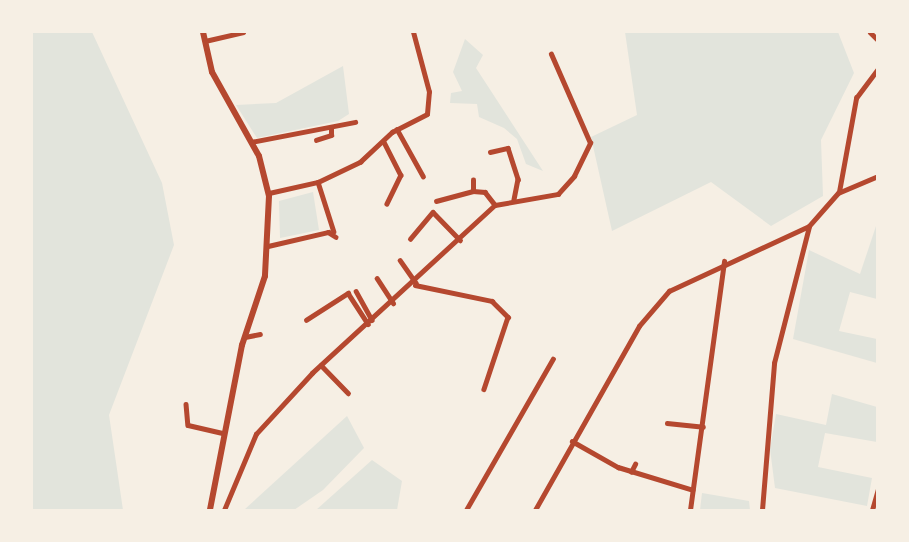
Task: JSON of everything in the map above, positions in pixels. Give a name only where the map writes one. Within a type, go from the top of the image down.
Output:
[{"type":"main road","points":[[203,32],[212,72],[251,142],[269,193],[268,246],[222,433],[210,510]]},
{"type":"street","points":[[204,42],[243,32]]},
{"type":"street","points":[[269,193],[318,182],[384,142],[397,129],[427,114],[430,102],[413,32]]},
{"type":"street","points":[[870,32],[877,40]]},
{"type":"street","points":[[224,510],[256,434],[321,365],[415,284],[495,205],[558,194],[590,143],[551,54]]},
{"type":"street","points":[[838,193],[856,98],[877,69]]},
{"type":"street","points":[[251,142],[331,130],[355,122]]},
{"type":"street","points":[[397,129],[423,176]]},
{"type":"street","points":[[316,140],[331,135],[331,130]]},
{"type":"street","points":[[384,142],[401,175],[387,204]]},
{"type":"street","points":[[491,152],[508,148],[518,179],[514,200]]},
{"type":"street","points":[[535,510],[572,441],[650,309],[687,278],[809,226],[838,193],[877,176]]},
{"type":"street","points":[[473,180],[473,191]]},
{"type":"street","points":[[268,246],[335,235],[318,182]]},
{"type":"street","points":[[436,201],[473,191],[485,192],[495,205]]},
{"type":"street","points":[[410,239],[433,212],[460,240]]},
{"type":"street","points":[[762,510],[774,363],[809,226]]},
{"type":"street","points":[[400,260],[415,284],[492,301],[508,317],[484,389]]},
{"type":"street","points":[[690,510],[724,261]]},
{"type":"street","points":[[377,278],[393,303]]},
{"type":"street","points":[[356,291],[370,322]]},
{"type":"street","points":[[306,320],[348,293],[370,322]]},
{"type":"street","points":[[244,337],[260,334]]},
{"type":"street","points":[[466,510],[553,359]]},
{"type":"street","points":[[321,365],[348,393]]},
{"type":"street","points":[[186,404],[187,425],[222,433]]},
{"type":"street","points":[[667,423],[703,427]]},
{"type":"street","points":[[572,441],[631,472],[693,490]]},
{"type":"street","points":[[631,472],[635,464]]},
{"type":"street","points":[[872,510],[877,489]]},
{"type":"shaded area","points":[[32,32],[92,32],[162,183],[174,245],[109,415],[123,510],[32,510]]},
{"type":"shaded area","points":[[625,32],[838,32],[854,73],[821,140],[823,196],[771,226],[711,182],[612,231],[591,137],[637,115]]},
{"type":"shaded area","points":[[465,39],[483,55],[476,68],[543,171],[526,164],[517,139],[504,128],[479,117],[477,104],[450,103],[451,93],[462,91],[453,72]]},
{"type":"shaded area","points":[[343,66],[349,114],[338,121],[257,138],[236,105],[276,103]]},
{"type":"shaded area","points":[[313,192],[319,230],[280,238],[279,201]]},
{"type":"shaded area","points":[[877,223],[877,299],[850,292],[839,331],[877,339],[877,363],[793,339],[809,250],[860,274]]},
{"type":"shaded area","points":[[832,394],[877,407],[877,442],[825,433],[818,467],[872,478],[867,506],[775,488],[770,449],[776,414],[826,425]]},
{"type":"shaded area","points":[[347,416],[364,448],[323,490],[294,510],[244,510]]},
{"type":"shaded area","points":[[372,460],[402,481],[397,510],[316,510]]},
{"type":"shaded area","points":[[702,493],[749,501],[750,510],[700,510]]}]
